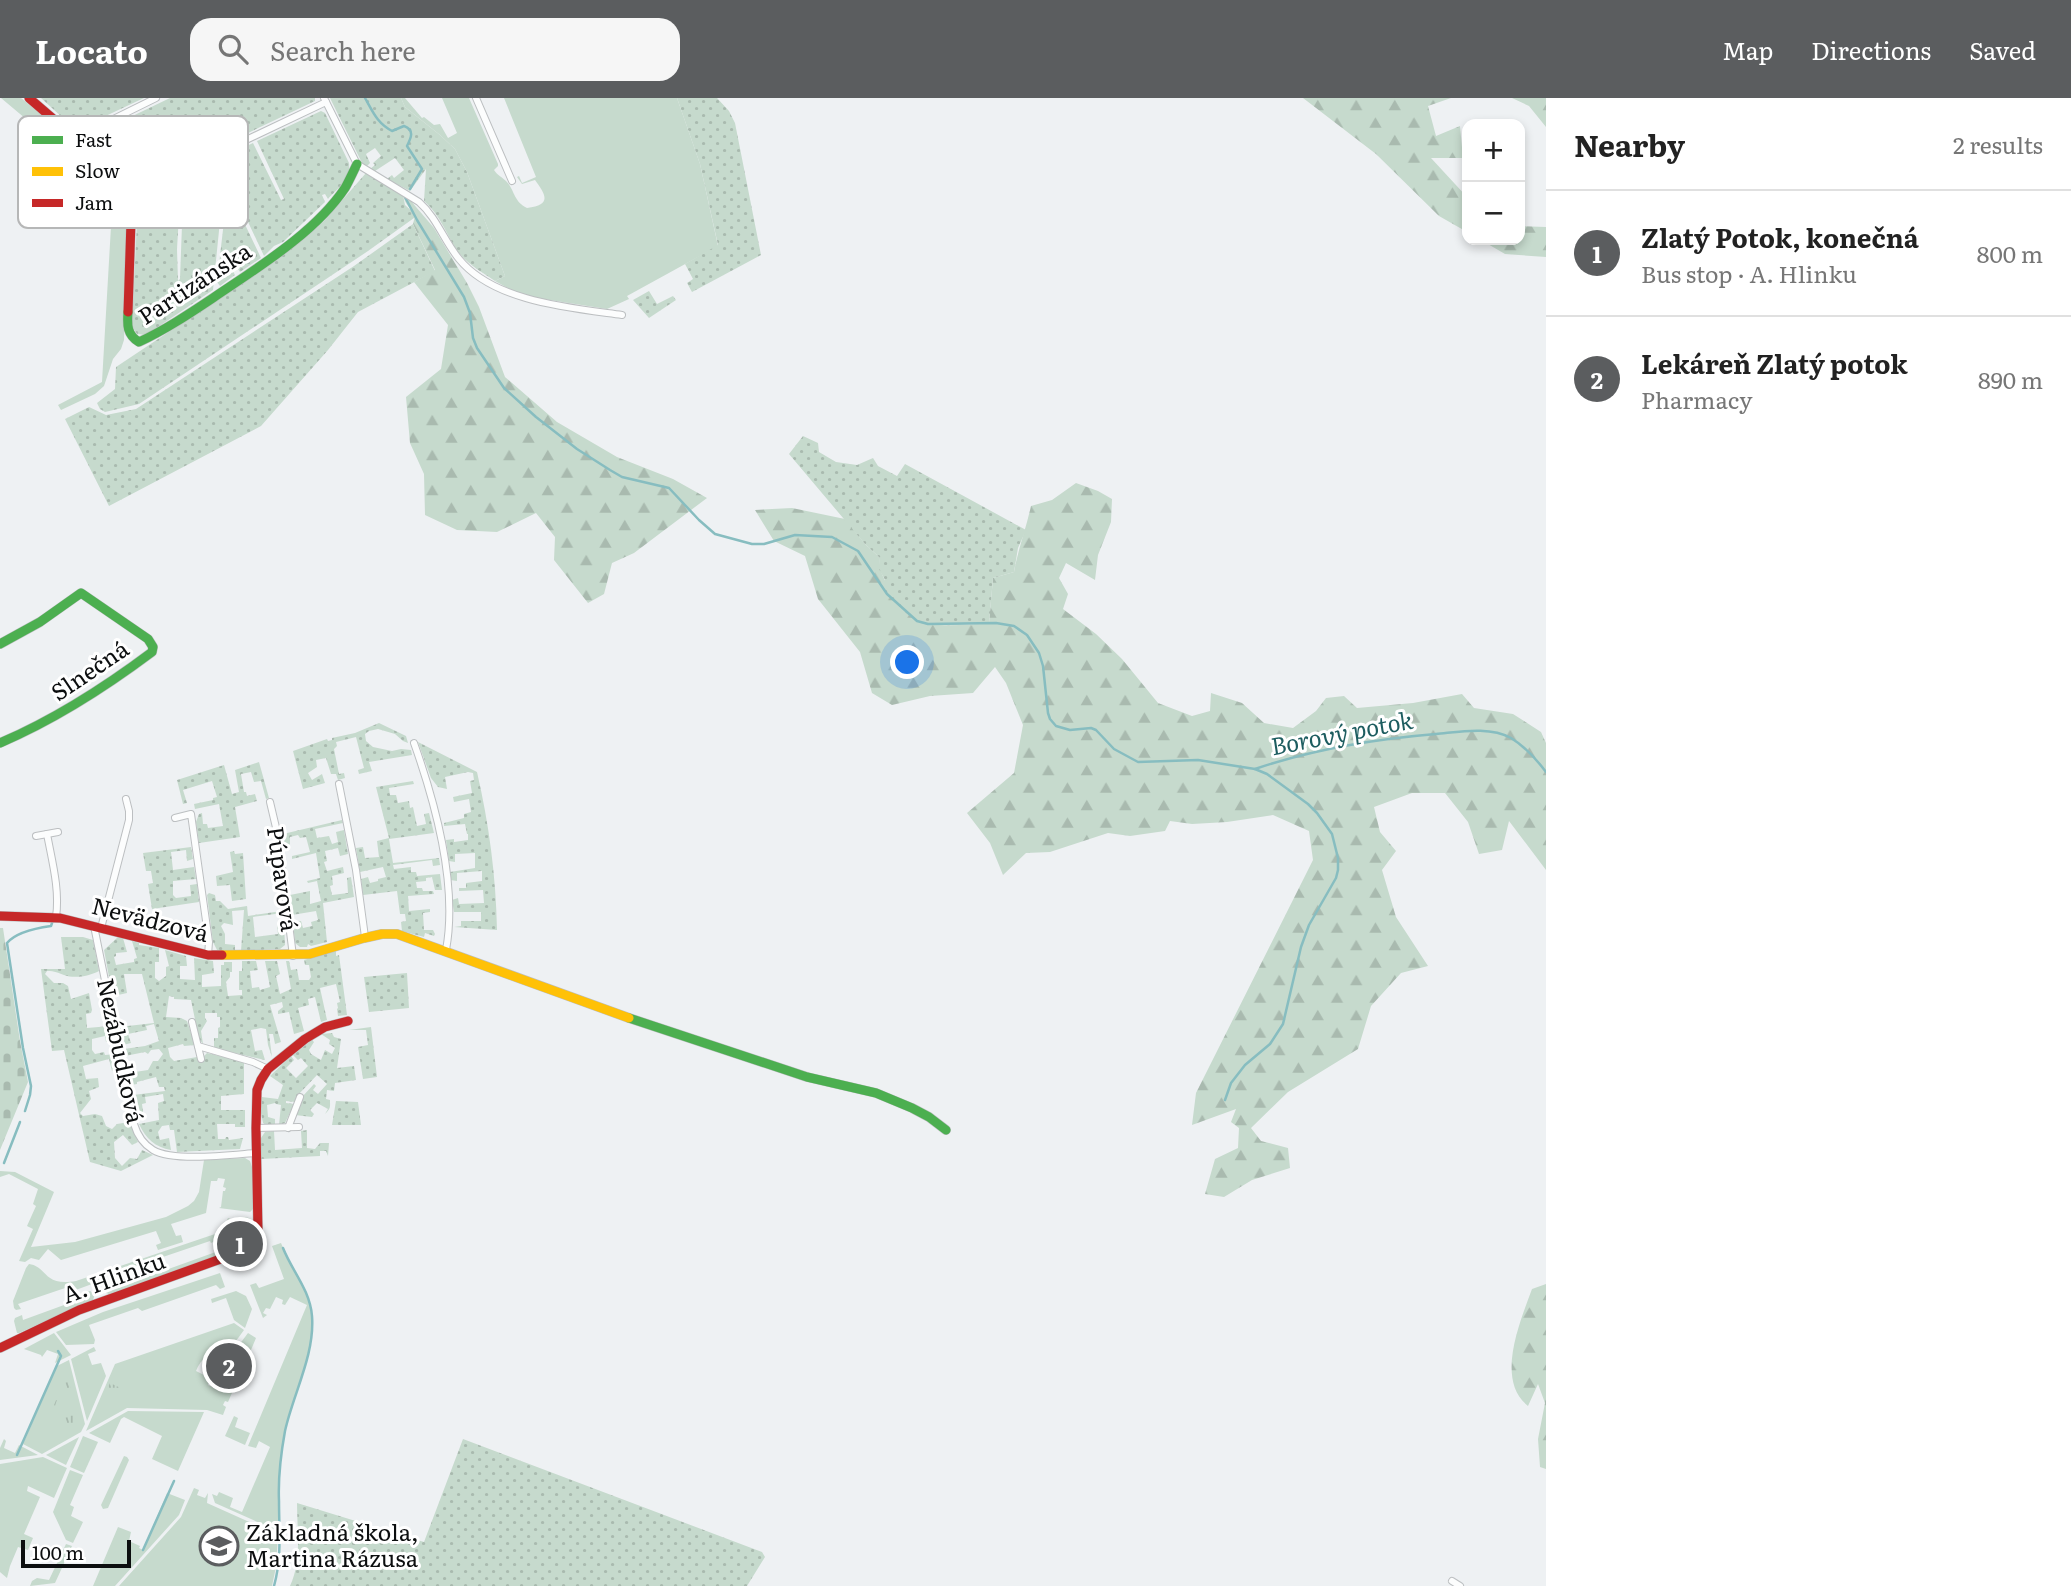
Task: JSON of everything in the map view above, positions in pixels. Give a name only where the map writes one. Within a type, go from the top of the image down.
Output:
[{"type":"street","points":[[29,98],[50,116]]},
{"type":"street","points":[[120,116],[156,98]]},
{"type":"street","points":[[476,98],[512,181]]},
{"type":"street","points":[[248,138],[325,100],[357,164],[426,208],[466,267],[506,291],[530,300],[622,315]]},
{"type":"street","name":"Partizánska","points":[[131,228],[127,327],[132,338],[139,342],[167,327],[289,244],[340,195],[352,178],[357,164]]},
{"type":"street","name":"Slnečná","points":[[0,644],[40,622],[81,593],[152,643],[152,652],[113,682],[80,703],[0,743]]},
{"type":"street","points":[[414,743],[429,787],[443,849],[450,928],[449,951]]},
{"type":"street","points":[[339,784],[354,858],[365,937]]},
{"type":"street","name":"Nezábudková","points":[[125,799],[129,820],[98,927],[134,1124],[139,1136],[153,1150],[172,1156],[255,1153]]},
{"type":"street","name":"Púpavová","points":[[270,802],[278,836],[293,956]]},
{"type":"street","points":[[174,818],[191,814],[209,942],[208,955]]},
{"type":"street","points":[[36,836],[58,832]]},
{"type":"street","points":[[47,834],[56,886],[56,917]]},
{"type":"street","name":"Nevädzová","points":[[0,916],[56,917],[208,955],[293,956],[310,954],[365,937],[397,934],[621,1015],[807,1077],[876,1093],[912,1108],[946,1130]]},
{"type":"street","points":[[255,1153],[257,1090],[268,1069],[315,1032],[348,1021]]},
{"type":"street","points":[[192,1023],[201,1059]]},
{"type":"street","points":[[198,1046],[268,1069]]},
{"type":"street","points":[[288,1128],[300,1097]]},
{"type":"street","points":[[256,1128],[299,1127]]},
{"type":"street","name":"A. Hlinku","points":[[0,1348],[95,1304],[251,1248],[258,1232],[255,1153]]},
{"type":"street","points":[[1452,1581],[1461,1586]]},
{"type":"green space","points":[[1,98],[21,98],[43,116],[22,116]]},
{"type":"green space","points":[[41,98],[144,98],[106,116],[61,116]]},
{"type":"green space","points":[[170,98],[315,98],[315,101],[248,133],[248,116],[133,116]]},
{"type":"green space","points":[[330,98],[401,98],[405,107],[455,149],[467,172],[505,276],[495,281],[459,253],[440,220],[424,201],[426,169],[410,191],[387,179],[392,175],[394,178],[404,170],[395,158],[375,171],[370,169],[381,156],[375,148],[366,154],[370,163],[367,166],[362,163]]},
{"type":"green space","points":[[401,98],[405,98],[422,118],[434,125],[440,124],[448,138],[457,133],[442,98],[469,98],[498,164],[494,170],[509,184],[519,202],[527,208],[543,202],[544,195],[535,180],[522,184],[517,177],[519,176],[522,183],[536,177],[504,98],[677,98],[700,164],[718,246],[627,296],[629,299],[607,309],[531,297],[513,291],[495,281],[505,276],[467,172],[455,149],[405,107]]},
{"type":"green space","points":[[677,98],[717,98],[729,111],[735,123],[761,255],[692,292],[687,283],[693,279],[685,264],[718,245],[700,164]]},
{"type":"green space","points":[[1303,98],[1451,98],[1428,106],[1436,136],[1460,126],[1462,158],[1431,158],[1462,192],[1462,229],[1439,216],[1376,154]]},
{"type":"green space","points":[[1512,98],[1546,98],[1546,127],[1529,106]]},
{"type":"green space","points":[[321,111],[325,113],[349,163],[348,174],[343,183],[328,199],[325,194],[322,195],[325,202],[283,242],[274,246],[264,256],[248,222],[248,145],[253,143],[281,200],[284,199],[257,141]]},
{"type":"green space","points":[[366,173],[403,195],[405,205],[415,214],[414,218],[139,404],[105,412],[100,409],[97,403],[115,389],[116,367],[281,257],[324,221]]},
{"type":"green space","points":[[405,194],[434,228],[467,283],[479,307],[505,377],[557,422],[617,457],[673,479],[707,498],[634,553],[612,563],[604,594],[588,603],[554,560],[555,537],[536,513],[497,532],[457,530],[425,515],[424,474],[410,443],[406,397],[441,369],[448,325],[414,282],[435,270],[413,224],[415,216],[405,202]]},
{"type":"green space","points":[[413,224],[435,271],[358,312],[261,426],[109,506],[65,419],[89,407],[106,415],[136,409],[354,266]]},
{"type":"green space","points":[[1525,226],[1546,227],[1546,257],[1505,254],[1490,245],[1525,245]]},
{"type":"green space","points":[[111,228],[128,228],[124,340],[121,349],[113,359],[104,386],[95,394],[61,410],[58,405],[102,382]]},
{"type":"green space","points":[[137,228],[178,228],[178,281],[182,228],[219,228],[213,290],[146,335],[137,334],[132,323]]},
{"type":"green space","points":[[223,228],[247,228],[261,258],[240,272],[236,266],[232,269],[235,275],[220,286],[217,282]]},
{"type":"green space","points":[[649,291],[657,304],[673,296],[676,300],[649,318],[633,300]]},
{"type":"green space","points":[[803,436],[818,443],[819,452],[836,462],[857,465],[873,458],[878,466],[897,476],[905,464],[1026,530],[1018,548],[1014,572],[993,578],[989,623],[927,624],[910,616],[900,607],[882,587],[885,580],[879,569],[880,558],[789,454]]},
{"type":"green space","points":[[1076,483],[1112,499],[1111,522],[1098,555],[1095,580],[1066,563],[1059,578],[1068,594],[1063,609],[1096,634],[1122,659],[1158,703],[1192,716],[1210,711],[1211,693],[1242,703],[1264,723],[1293,728],[1316,711],[1326,698],[1344,696],[1357,708],[1413,703],[1462,694],[1474,708],[1513,714],[1541,732],[1546,743],[1546,870],[1509,821],[1502,850],[1479,854],[1468,822],[1445,793],[1412,793],[1374,807],[1380,832],[1396,851],[1382,870],[1396,917],[1428,966],[1401,973],[1371,1006],[1358,1049],[1288,1092],[1251,1128],[1261,1141],[1288,1148],[1290,1168],[1252,1180],[1224,1197],[1205,1194],[1215,1159],[1238,1148],[1239,1128],[1231,1122],[1236,1109],[1192,1125],[1196,1093],[1313,860],[1309,831],[1273,815],[1227,822],[1192,824],[1170,821],[1165,831],[1130,836],[1108,833],[1050,852],[1026,853],[1003,875],[990,843],[967,813],[1014,773],[1023,725],[1006,683],[995,667],[973,693],[930,696],[892,705],[872,693],[860,652],[818,599],[805,556],[774,541],[755,510],[792,508],[845,519],[880,558],[885,580],[898,603],[908,613],[931,624],[989,623],[993,578],[1014,572],[1031,506],[1052,500]]},
{"type":"green space","points":[[379,723],[406,736],[408,743],[395,734],[378,729],[365,734],[366,741],[373,747],[392,751],[411,750],[412,755],[369,762],[372,771],[359,774],[358,770],[364,768],[356,737],[336,742],[334,749],[339,774],[344,773],[345,778],[338,780],[336,774],[331,774],[326,758],[316,760],[317,767],[308,773],[312,780],[322,774],[325,783],[303,789],[293,751]]},
{"type":"green space","points":[[418,742],[477,772],[491,850],[497,930],[454,927],[461,926],[461,921],[481,921],[481,912],[454,912],[452,900],[458,898],[459,904],[484,903],[483,890],[459,891],[459,888],[466,888],[466,883],[482,881],[482,871],[457,873],[457,881],[450,880],[450,872],[475,868],[475,853],[455,854],[455,862],[449,861],[446,840],[468,840],[468,834],[465,824],[444,826],[444,823],[464,818],[464,814],[471,812],[469,799],[454,802],[453,797],[472,793],[470,781],[474,780],[473,773],[445,777],[447,789],[438,787],[431,778]]},
{"type":"green space","points":[[259,762],[269,798],[266,799],[261,781],[254,782],[251,772],[241,774],[244,792],[247,796],[255,794],[257,801],[235,807],[240,837],[199,843],[196,822],[199,814],[202,813],[203,824],[207,824],[208,828],[223,826],[219,804],[195,809],[194,804],[217,797],[212,781],[183,790],[187,803],[183,804],[177,780],[224,765],[232,794],[239,792],[235,770]]},
{"type":"green space","points":[[413,781],[414,784],[389,788],[390,795],[396,795],[398,803],[409,801],[417,826],[426,824],[424,814],[429,813],[434,833],[389,839],[393,863],[439,858],[440,865],[433,866],[432,860],[393,865],[394,869],[411,867],[411,872],[416,872],[417,876],[440,874],[442,890],[435,890],[432,877],[426,878],[426,881],[416,882],[417,888],[433,891],[434,894],[408,896],[409,911],[430,909],[430,912],[423,913],[424,930],[433,930],[434,936],[425,933],[424,937],[402,931],[401,922],[406,921],[405,914],[400,914],[397,891],[363,895],[361,879],[368,877],[370,883],[386,877],[383,867],[360,872],[356,848],[363,847],[365,858],[379,857],[377,841],[389,838],[376,787]]},
{"type":"green space","points":[[342,820],[343,823],[315,829],[317,838],[329,836],[332,844],[338,842],[336,832],[344,830],[348,854],[340,856],[338,848],[325,851],[327,861],[324,862],[327,871],[343,867],[344,873],[332,876],[332,895],[348,893],[347,878],[351,877],[354,897],[323,903],[327,942],[300,947],[295,943],[293,922],[301,921],[303,928],[312,926],[311,922],[318,920],[316,911],[292,915],[290,895],[310,891],[310,904],[321,901],[317,881],[307,881],[320,878],[316,853],[292,859],[292,856],[310,852],[306,837],[290,837],[290,844],[284,847],[283,834]]},
{"type":"green space","points":[[191,847],[193,859],[187,861],[186,850],[171,852],[173,870],[194,867],[196,879],[173,881],[173,895],[176,898],[191,896],[190,885],[197,884],[199,902],[152,909],[148,884],[153,883],[151,871],[146,871],[143,853]]},
{"type":"green space","points":[[234,851],[235,854],[243,853],[246,899],[232,901],[230,885],[217,886],[216,876],[233,872],[230,852]]},
{"type":"green space","points":[[207,895],[215,895],[216,901],[220,901],[228,909],[247,906],[248,916],[282,911],[283,913],[253,917],[255,937],[278,934],[277,924],[284,923],[285,945],[280,949],[241,951],[244,910],[232,911],[233,925],[224,923],[221,926],[225,934],[225,944],[235,945],[235,951],[217,950],[213,942]]},
{"type":"green space","points":[[0,928],[3,928],[28,1082],[0,1150]]},
{"type":"green space","points":[[61,937],[93,940],[99,971],[77,977],[50,971],[45,974],[54,983],[68,986],[71,999],[89,993],[92,1010],[86,1014],[87,1028],[110,1026],[113,1041],[106,1042],[105,1036],[92,1039],[92,1050],[95,1054],[116,1054],[118,1065],[112,1071],[109,1059],[83,1066],[86,1079],[98,1078],[99,1087],[89,1091],[91,1099],[80,1113],[83,1116],[102,1116],[106,1126],[112,1129],[117,1124],[129,1122],[138,1142],[132,1145],[123,1135],[114,1142],[115,1158],[122,1166],[130,1158],[137,1159],[142,1150],[153,1155],[121,1171],[90,1162],[64,1050],[52,1051],[41,969],[65,969]]},
{"type":"green space","points":[[118,937],[123,938],[127,952],[116,953],[116,965],[134,962],[137,958],[132,941],[139,945],[159,948],[159,962],[155,962],[155,978],[159,981],[166,976],[166,967],[169,966],[165,950],[186,956],[187,966],[180,966],[180,979],[195,980],[194,958],[213,961],[214,973],[202,975],[202,987],[221,986],[221,965],[224,965],[224,962],[232,962],[232,972],[226,982],[228,996],[242,995],[242,990],[239,990],[239,971],[242,971],[242,961],[256,961],[258,970],[250,971],[252,988],[259,987],[260,990],[270,987],[265,961],[277,961],[280,974],[276,976],[280,994],[291,989],[286,961],[289,961],[291,970],[297,969],[299,980],[309,980],[309,965],[305,965],[304,960],[336,951],[336,956],[339,955],[347,1015],[338,1016],[337,1003],[340,1002],[336,984],[320,988],[327,1020],[321,1022],[315,997],[308,999],[309,1005],[298,1008],[304,1031],[294,1034],[289,1012],[278,1014],[283,1007],[282,1002],[270,1005],[281,1042],[275,1044],[273,1034],[269,1034],[272,1057],[266,1029],[251,1030],[255,1051],[262,1050],[265,1060],[214,1048],[214,1038],[218,1038],[220,1027],[217,1013],[205,1013],[207,1021],[201,1031],[203,1044],[199,1039],[191,1000],[169,996],[166,1017],[187,1021],[195,1045],[183,1044],[168,1048],[174,1061],[197,1057],[198,1060],[203,1059],[207,1053],[244,1062],[244,1094],[221,1096],[221,1110],[245,1110],[245,1127],[217,1124],[218,1139],[243,1138],[240,1149],[177,1152],[174,1130],[170,1130],[169,1125],[162,1126],[158,1132],[160,1140],[169,1138],[171,1150],[160,1147],[148,1138],[139,1124],[159,1120],[158,1103],[164,1101],[163,1094],[145,1097],[143,1112],[137,1113],[133,1095],[165,1091],[164,1087],[159,1087],[156,1077],[131,1085],[128,1069],[134,1069],[135,1072],[148,1070],[153,1061],[158,1061],[163,1054],[159,1049],[151,1050],[148,1054],[145,1052],[125,1056],[124,1049],[159,1041],[154,1024],[146,1026],[147,1030],[128,1034],[131,1043],[123,1045],[119,1027],[154,1023],[142,974],[124,974],[127,993],[112,993],[104,950]]},
{"type":"green space","points":[[407,973],[409,1008],[369,1012],[364,977]]},
{"type":"green space","points":[[371,1027],[377,1077],[363,1079],[358,1047],[368,1045],[366,1030],[349,1030]]},
{"type":"green space","points":[[332,1033],[334,1037],[341,1039],[337,1068],[354,1066],[356,1080],[335,1083],[334,1091],[327,1090],[326,1099],[330,1100],[330,1106],[325,1114],[328,1109],[317,1103],[310,1110],[314,1114],[312,1117],[295,1115],[302,1097],[314,1084],[316,1086],[313,1090],[318,1094],[327,1084],[317,1075],[295,1102],[286,1101],[294,1104],[285,1123],[279,1125],[281,1105],[275,1103],[267,1105],[268,1117],[275,1119],[275,1125],[263,1123],[262,1097],[278,1099],[283,1085],[270,1076],[291,1056],[294,1060],[286,1068],[296,1078],[308,1066],[301,1058],[298,1060],[293,1055],[312,1040],[314,1042],[309,1050],[311,1054],[321,1060],[325,1050],[332,1054],[335,1048],[329,1044],[330,1040],[321,1034]]},
{"type":"green space","points":[[336,1101],[358,1102],[361,1125],[332,1125]]},
{"type":"green space","points":[[307,1130],[307,1148],[315,1149],[320,1143],[329,1143],[328,1156],[326,1151],[320,1151],[320,1156],[261,1159],[261,1138],[265,1132],[274,1131],[275,1150],[302,1148],[301,1131]]},
{"type":"green space","points":[[245,1158],[250,1161],[252,1167],[253,1209],[250,1212],[219,1208],[226,1188],[223,1187],[225,1179],[218,1178],[217,1181],[211,1181],[206,1213],[171,1224],[176,1236],[181,1235],[183,1242],[158,1250],[156,1245],[161,1243],[156,1231],[61,1260],[48,1249],[39,1260],[31,1258],[25,1262],[19,1261],[33,1229],[27,1226],[36,1206],[33,1204],[38,1189],[9,1174],[0,1177],[0,1171],[15,1172],[54,1192],[31,1247],[75,1242],[166,1217],[194,1201],[199,1192],[204,1160]]},
{"type":"green space","points":[[244,1217],[253,1223],[253,1237],[246,1247],[242,1242],[227,1253],[106,1293],[107,1285],[113,1289],[224,1249],[221,1245],[230,1234],[234,1236],[237,1232],[233,1229],[237,1220]]},
{"type":"green space","points":[[228,1218],[231,1219],[224,1234],[211,1243],[210,1241],[107,1276],[99,1282],[91,1282],[92,1284],[73,1291],[68,1287],[18,1304],[21,1309],[14,1308],[13,1301],[29,1264],[39,1268],[51,1279],[76,1281],[215,1234],[224,1227]]},
{"type":"green space","points":[[281,1243],[306,1293],[312,1325],[304,1371],[285,1430],[279,1481],[280,1532],[215,1503],[212,1494],[217,1496],[219,1492],[233,1498],[230,1507],[242,1512],[270,1447],[259,1441],[256,1448],[248,1446],[307,1305],[290,1297],[285,1305],[282,1304],[283,1300],[276,1297],[270,1309],[266,1308],[263,1313],[267,1315],[263,1318],[250,1285],[256,1283],[259,1288],[284,1279],[272,1246]]},
{"type":"green space","points":[[220,1273],[225,1287],[220,1289],[216,1285],[142,1311],[138,1308],[89,1325],[94,1344],[66,1345],[56,1332],[103,1312]]},
{"type":"green space","points":[[1546,1284],[1546,1469],[1540,1467],[1538,1439],[1545,1403],[1538,1384],[1528,1406],[1518,1395],[1512,1366],[1517,1334],[1532,1289]]},
{"type":"green space","points":[[90,1291],[95,1294],[93,1300],[17,1333],[15,1318],[22,1315],[23,1320],[86,1297]]},
{"type":"green space","points":[[236,1291],[246,1296],[252,1309],[245,1328],[234,1320],[226,1298],[212,1303],[211,1299]]},
{"type":"green space","points":[[234,1323],[244,1330],[239,1337],[228,1348],[202,1361],[196,1371],[210,1378],[208,1385],[228,1393],[239,1371],[241,1372],[228,1402],[225,1401],[223,1405],[226,1407],[223,1415],[207,1410],[127,1408],[86,1431],[115,1364]]},
{"type":"green space","points":[[54,1333],[71,1355],[55,1363],[58,1354],[47,1350],[42,1357],[24,1349]]},
{"type":"green space","points":[[248,1333],[256,1338],[243,1369],[219,1358],[225,1356],[239,1362],[243,1352],[236,1349]]},
{"type":"green space","points":[[94,1347],[96,1351],[88,1354],[92,1365],[101,1363],[106,1376],[87,1421],[71,1359]]},
{"type":"green space","points":[[69,1360],[85,1424],[81,1432],[42,1454],[23,1444],[57,1366]]},
{"type":"green space","points":[[67,1373],[77,1414],[68,1435],[46,1425]]},
{"type":"green space","points":[[110,1383],[127,1391],[120,1408],[92,1425]]},
{"type":"green space","points":[[128,1411],[204,1412],[178,1471],[152,1459],[162,1436],[124,1417],[110,1443],[89,1433]]},
{"type":"green space","points":[[234,1416],[238,1418],[235,1427],[250,1433],[245,1445],[225,1436]]},
{"type":"green space","points":[[83,1436],[98,1442],[84,1473],[70,1467]]},
{"type":"green space","points":[[79,1437],[66,1465],[46,1455]]},
{"type":"green space","points":[[4,1439],[4,1448],[15,1453],[19,1445],[38,1455],[0,1460],[0,1448]]},
{"type":"green space","points":[[463,1439],[762,1552],[765,1557],[747,1586],[290,1586],[297,1556],[297,1503],[424,1542]]},
{"type":"green space","points":[[124,1456],[129,1460],[108,1508],[103,1509],[101,1505]]},
{"type":"green space","points":[[43,1457],[67,1468],[54,1498],[28,1486],[27,1491],[40,1497],[24,1534],[33,1538],[28,1550],[18,1547],[7,1578],[0,1572],[0,1464]]},
{"type":"green space","points":[[70,1470],[83,1475],[70,1505],[74,1507],[71,1516],[83,1522],[73,1543],[66,1540],[53,1512]]},
{"type":"green space","name":"Základná škola, Martina Rázusa","points":[[194,1488],[199,1490],[197,1495],[205,1498],[208,1493],[207,1503],[278,1535],[272,1586],[119,1586],[181,1517]]},
{"type":"green space","points":[[167,1493],[185,1500],[179,1515],[115,1586],[93,1586],[118,1527],[131,1532],[129,1541],[143,1550]]},
{"type":"green space","points":[[66,1544],[72,1546],[55,1583],[30,1586],[37,1578],[49,1580]]},
{"type":"waterway","name":"Borový potok","points":[[365,98],[376,117],[387,128],[392,131],[404,126],[411,132],[407,146],[422,169],[410,189]]},
{"type":"waterway","name":"Borový potok","points":[[405,197],[464,297],[477,348],[504,388],[577,449],[622,477],[669,488],[715,534],[752,544],[764,544],[795,535],[832,537],[858,551],[887,594],[917,621],[928,624],[996,623],[1014,626],[1027,635],[1039,653],[1048,713],[1056,726],[1070,730],[1096,730],[1114,749],[1138,762],[1198,760],[1255,769],[1267,774],[1317,813],[1332,834],[1338,858],[1336,878],[1309,925],[1301,947],[1283,1024],[1270,1044],[1245,1065],[1231,1083],[1225,1100]]},
{"type":"waterway","name":"Borový potok","points":[[1255,769],[1345,746],[1474,731],[1493,732],[1511,738],[1546,772]]},
{"type":"waterway","points":[[25,1111],[31,1086],[7,943],[21,933],[51,926],[53,920]]},
{"type":"waterway","points":[[4,1163],[20,1122]]},
{"type":"waterway","points":[[274,1586],[279,1554],[282,1448],[307,1360],[312,1331],[308,1298],[283,1248]]},
{"type":"waterway","points":[[17,1455],[61,1356],[58,1351]]},
{"type":"waterway","points":[[143,1550],[174,1481]]},
{"type":"traffic: fast","points":[[128,312],[129,329],[139,342],[195,310],[302,235],[333,204],[357,164]]},
{"type":"traffic: fast","points":[[0,644],[40,622],[81,593],[148,639],[153,647],[152,652],[79,702],[0,743]]},
{"type":"traffic: fast","points":[[629,1018],[807,1077],[876,1093],[912,1108],[946,1130]]},
{"type":"traffic: slow","points":[[222,955],[310,954],[364,938],[397,934],[629,1018]]},
{"type":"traffic: jam","points":[[29,98],[50,116]]},
{"type":"traffic: jam","points":[[128,312],[131,228]]},
{"type":"traffic: jam","points":[[0,916],[60,918],[208,955],[222,955]]},
{"type":"traffic: jam","points":[[0,1348],[79,1310],[251,1248],[258,1232],[256,1128],[257,1090],[261,1080],[268,1069],[305,1039],[325,1027],[348,1021]]},
{"type":"place","name":"Zlatý Potok, konečná","points":[[240,1244]]},
{"type":"place","name":"Lekáreň Zlatý potok","points":[[229,1366]]},
{"type":"place","name":"Základná škola, Martina Rázusa","points":[[219,1546]]}]
